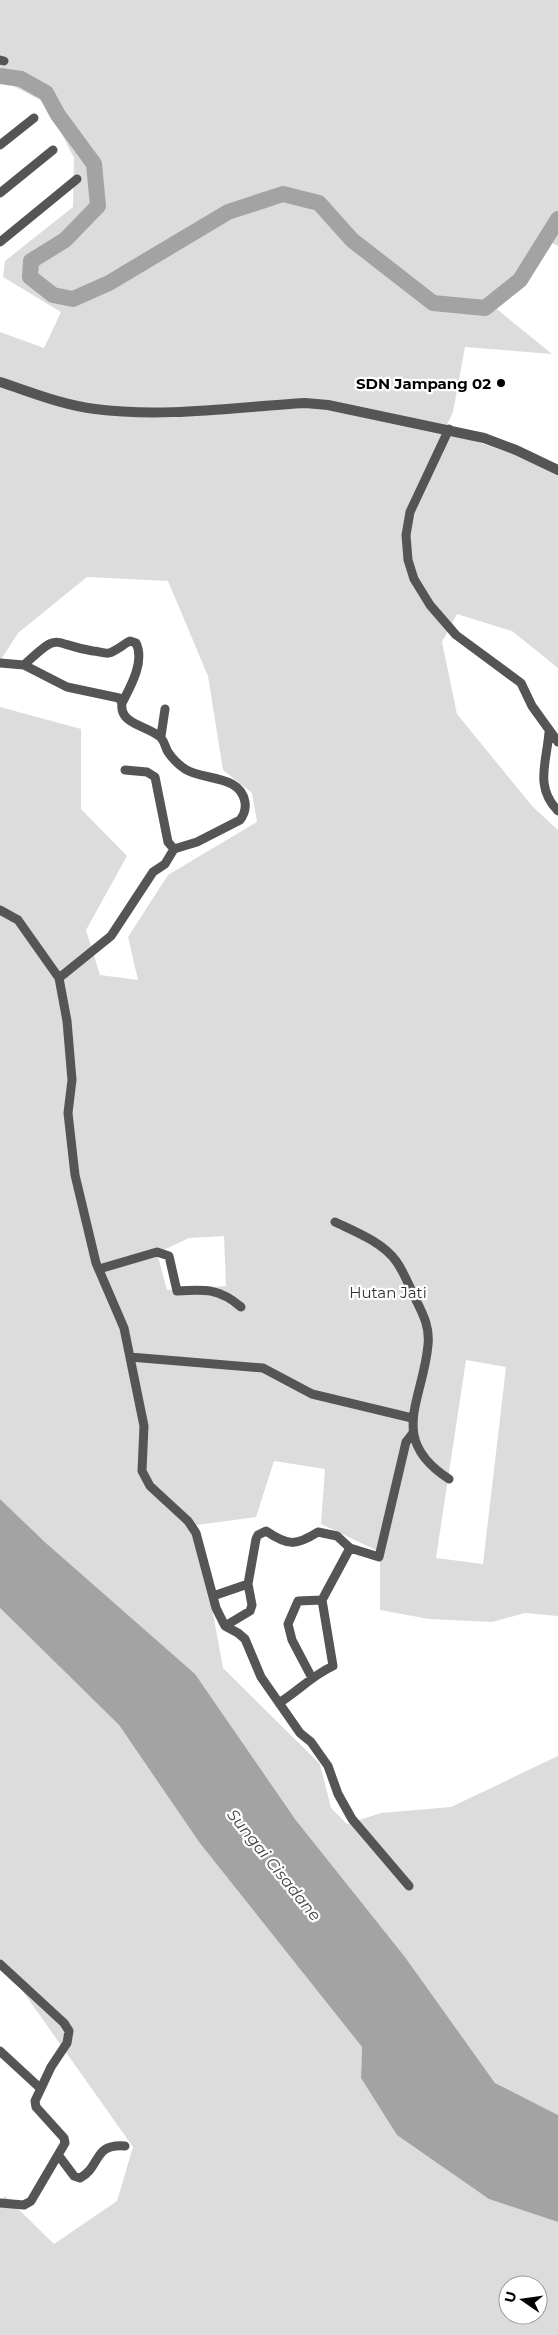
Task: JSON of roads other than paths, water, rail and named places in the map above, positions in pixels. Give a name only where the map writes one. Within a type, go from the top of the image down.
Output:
[{"type":"street","points":[[0,144],[34,118]]},
{"type":"street","points":[[0,193],[53,150]]},
{"type":"street","points":[[0,242],[77,179]]},
{"type":"street","points":[[0,382],[63,403],[95,409],[154,412],[305,403],[449,429],[516,450],[558,470]]},
{"type":"street","points":[[449,429],[410,512],[406,535],[408,560],[414,579],[430,605],[456,635],[521,683],[549,732],[558,742]]},
{"type":"street","points":[[24,665],[44,646],[53,641],[59,641],[80,649],[109,653],[130,641],[136,643],[140,651],[139,663],[122,703],[121,711],[125,717],[161,736]]},
{"type":"street","points":[[0,663],[24,665],[66,687],[119,698],[122,703]]},
{"type":"street","points":[[59,978],[110,936],[153,872],[165,864],[174,848],[197,842],[240,820],[246,806],[241,792],[224,780],[197,776],[183,768],[168,752],[161,736],[166,709]]},
{"type":"street","points":[[549,732],[542,771],[545,790],[550,802],[558,811]]},
{"type":"street","points":[[125,770],[147,772],[155,776],[168,842],[174,848]]},
{"type":"street","points":[[0,910],[18,920],[59,978],[67,1021],[72,1080],[68,1114],[75,1176],[99,1269],[124,1328],[144,1426],[142,1471],[150,1486],[188,1521],[196,1533],[216,1608],[225,1626],[245,1639],[261,1677],[328,1766],[338,1794],[352,1819],[409,1886]]},
{"type":"street","points":[[335,1222],[368,1237],[396,1260],[427,1322],[428,1345],[412,1418],[413,1433],[424,1459],[432,1468],[449,1479]]},
{"type":"street","points":[[99,1269],[157,1252],[169,1256],[177,1291],[205,1289],[229,1297],[240,1306]]},
{"type":"street","points":[[130,1357],[264,1368],[312,1394],[412,1418]]},
{"type":"street","points":[[225,1626],[250,1611],[252,1605],[248,1584],[256,1539],[258,1535],[266,1531],[282,1542],[301,1542],[318,1532],[337,1536],[350,1548],[379,1557],[406,1442],[413,1433]]},
{"type":"street","points":[[279,1703],[298,1691],[318,1672],[333,1666],[322,1600],[350,1548]]},
{"type":"street","points":[[213,1596],[248,1584]]},
{"type":"street","points":[[312,1678],[292,1640],[288,1624],[298,1601],[322,1600]]},
{"type":"street","points":[[0,1964],[64,2023],[69,2031],[67,2043],[40,2088],[35,2101],[36,2107],[64,2138],[65,2143],[59,2156],[30,2201],[24,2205],[0,2203]]},
{"type":"street","points":[[0,2051],[40,2088]]},
{"type":"street","points":[[59,2156],[74,2176],[80,2178],[89,2173],[102,2150],[114,2145],[124,2146]]},
{"type":"water","name":"Sungai Cisadane","points":[[0,1499],[47,1544],[195,1674],[295,1819],[405,1957],[495,2083],[558,2115],[558,2222],[489,2199],[397,2135],[361,2078],[362,2047],[199,1842],[119,1725],[0,1608]]},
{"type":"waterway","points":[[0,76],[21,79],[46,93],[58,115],[94,164],[98,206],[65,240],[31,261],[30,277],[53,295],[73,299],[109,283],[228,212],[283,194],[319,203],[352,240],[433,303],[485,308],[520,280],[558,219]]},
{"type":"place","name":"SDN Jampang 02","points":[[501,383]]},
{"type":"park label","name":"Hutan Jati","points":[[388,1292]]}]
